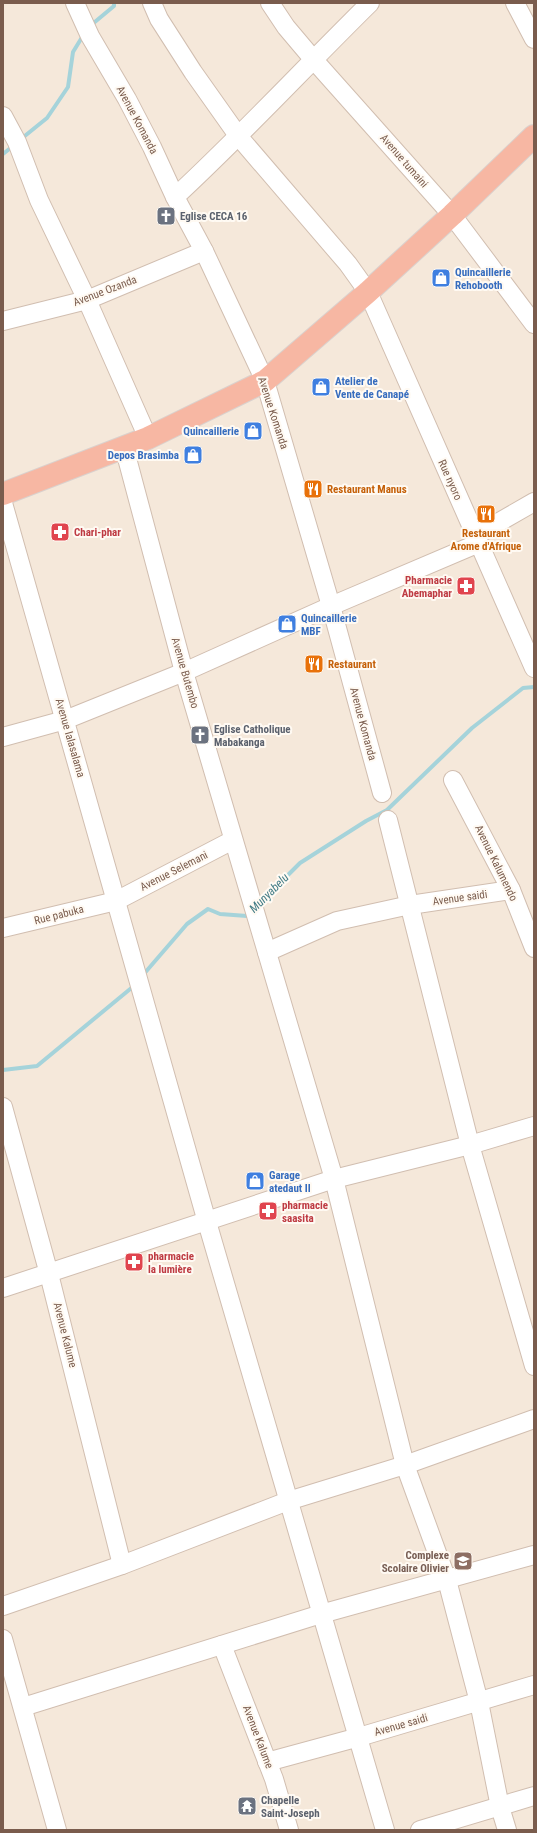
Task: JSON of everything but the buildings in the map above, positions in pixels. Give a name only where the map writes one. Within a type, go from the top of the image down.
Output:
[{"type":"highway","points":[[3,494],[148,438],[265,381],[368,292],[452,215],[534,136]]},
{"type":"street","name":"Avenue Komanda","points":[[75,3],[88,31],[130,103],[175,197],[204,251],[265,381],[331,606],[382,793]]},
{"type":"street","name":"Rue nyoro","points":[[152,3],[159,19],[193,72],[239,137],[348,264],[368,292],[534,668]]},
{"type":"street","name":"Avenue tumaini","points":[[270,3],[286,27],[313,59],[452,215],[534,324]]},
{"type":"street","points":[[175,197],[239,137],[313,59],[370,3]]},
{"type":"street","points":[[515,3],[534,39]]},
{"type":"street","points":[[3,116],[17,142],[39,200],[87,300],[148,438]]},
{"type":"street","name":"Avenue Ozanda","points":[[3,321],[87,300],[204,251]]},
{"type":"street","name":"Avenue Butembo","points":[[124,447],[184,672],[334,1179],[405,1465],[447,1580],[479,1702],[500,1807],[507,1830]]},
{"type":"street","points":[[3,737],[65,720],[184,672],[477,539],[534,502]]},
{"type":"street","name":"Avenue lalasalama","points":[[3,503],[140,981],[207,1222],[385,1830]]},
{"type":"street","name":"Avenue Kalumendo","points":[[453,780],[510,890],[534,948]]},
{"type":"street","points":[[388,820],[470,1145],[534,1366]]},
{"type":"street","name":"Avenue Selemani","points":[[116,901],[233,840]]},
{"type":"street","name":"Avenue saidi","points":[[267,952],[337,921],[410,904],[510,890]]},
{"type":"street","name":"Rue pabuka","points":[[3,928],[116,901]]},
{"type":"street","name":"Avenue Kalume","points":[[3,1107],[49,1274],[122,1565]]},
{"type":"street","points":[[3,1288],[334,1179],[470,1145],[534,1126]]},
{"type":"street","points":[[3,1606],[122,1565],[288,1501],[405,1465],[534,1419]]},
{"type":"street","points":[[23,1707],[321,1614],[534,1555]]},
{"type":"street","points":[[3,1640],[57,1830]]},
{"type":"street","name":"Avenue Kalume","points":[[222,1645],[274,1778],[289,1830]]},
{"type":"street","name":"Avenue saidi","points":[[267,1762],[359,1737],[534,1685]]},
{"type":"street","points":[[420,1830],[534,1796]]},
{"type":"shaded area","points":[[3,3],[534,3],[534,1830],[3,1830]]},
{"type":"waterway","points":[[90,26],[114,6],[114,3]]},
{"type":"waterway","points":[[21,139],[47,118],[68,87],[73,52],[84,34]]},
{"type":"waterway","points":[[3,154],[13,146]]},
{"type":"waterway","name":"Munyabelu","points":[[258,905],[300,863],[366,821],[387,810],[472,728],[523,688],[534,687]]},
{"type":"waterway","name":"Munyabelu","points":[[143,975],[187,924],[208,909],[220,914],[247,916],[250,912]]},
{"type":"waterway","name":"Munyabelu","points":[[3,1070],[37,1066],[135,985]]},
{"type":"place","name":"Eglise CECA 16","points":[[166,216]]},
{"type":"place","name":"Quincaillerie Rehobooth","points":[[441,278]]},
{"type":"place","name":"Atelier de Vente de Canapé","points":[[321,387]]},
{"type":"place","name":"Quincaillerie","points":[[253,431]]},
{"type":"place","name":"Depos Brasimba","points":[[193,455]]},
{"type":"place","name":"Restaurant Manus","points":[[313,489]]},
{"type":"place","name":"Restaurant Arome d'Afrique","points":[[486,514]]},
{"type":"place","name":"Chari-phar","points":[[60,532]]},
{"type":"place","name":"Pharmacie Abemaphar","points":[[466,586]]},
{"type":"place","name":"Quincaillerie MBF","points":[[287,624]]},
{"type":"place","name":"Restaurant","points":[[314,664]]},
{"type":"place","name":"Eglise Catholique Mabakanga","points":[[200,735]]},
{"type":"place","name":"Garage atedaut II","points":[[255,1181]]},
{"type":"place","name":"pharmacie saasita","points":[[268,1211]]},
{"type":"place","name":"pharmacie la lumière","points":[[134,1262]]},
{"type":"place","name":"Complexe Scolaire Olivier","points":[[463,1561]]},
{"type":"place","name":"Chapelle Saint-Joseph","points":[[247,1806]]}]
